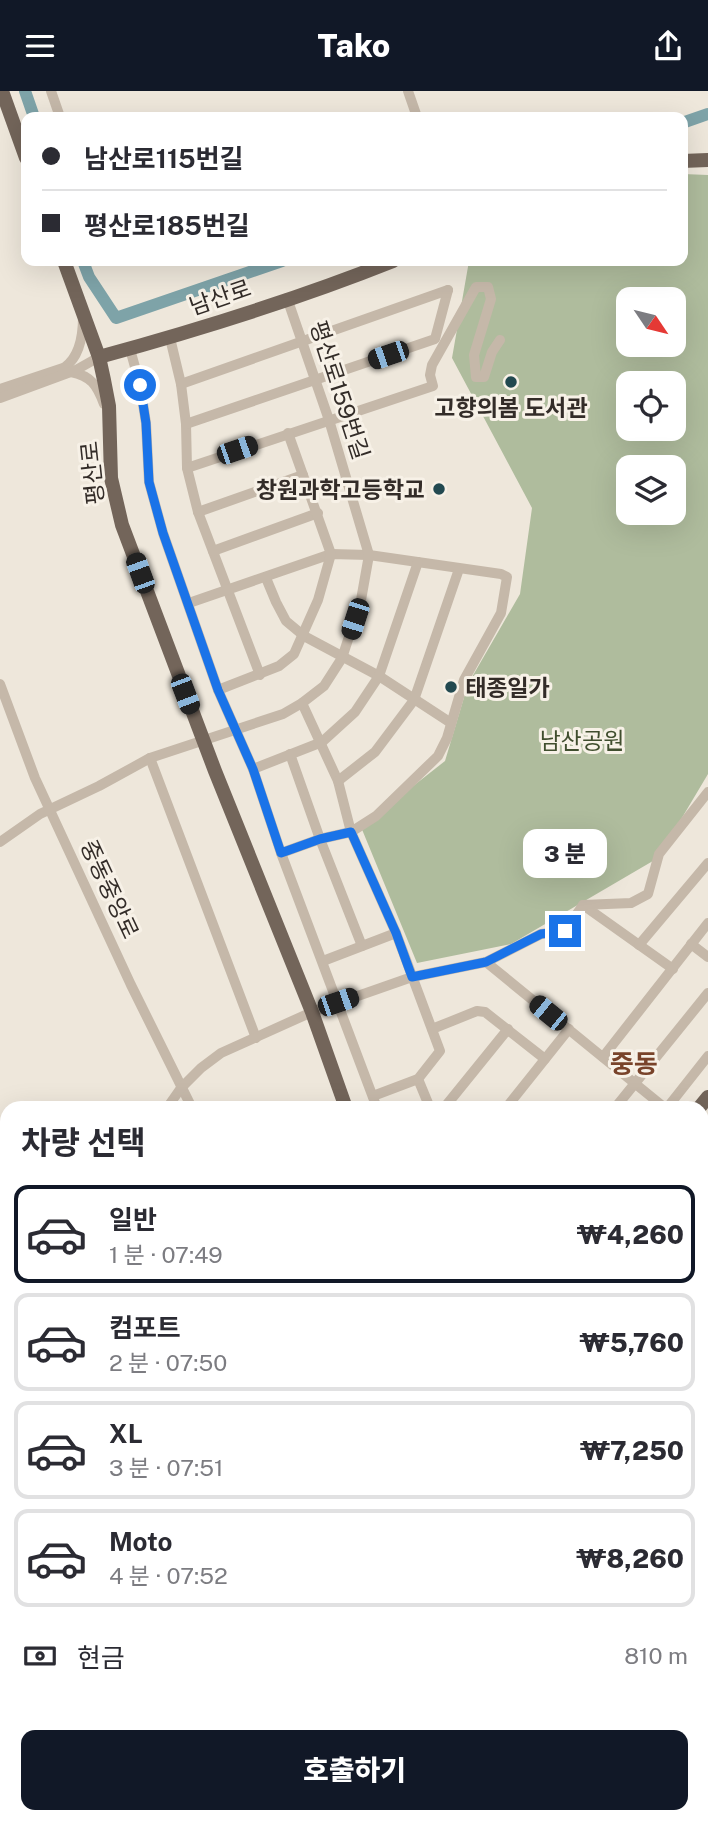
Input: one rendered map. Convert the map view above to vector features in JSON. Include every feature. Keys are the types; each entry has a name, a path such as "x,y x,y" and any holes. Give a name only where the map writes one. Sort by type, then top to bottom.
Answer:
{"main road":[{"path":"2,91 21,144"},
{"path":"688,161 708,160"},
{"name":"평산로","path":"66,266 99,357 109,416 111,478 122,525 203,742 312,1012 344,1101"},
{"name":"남산로","path":"99,357 170,338 379,266"}],"street":[{"path":"51,91 58,112"},
{"path":"408,91 415,112"},
{"path":"187,468 433,386 430,375 432,365 476,287 488,286 491,299 474,355 476,377 484,377 492,352 500,340"},
{"path":"181,384 448,290 435,339 186,423"},
{"name":"평산로159번길","path":"0,842 50,809 150,758 283,714 324,686 342,658 361,600 369,555 329,420 287,298"},
{"path":"68,370 79,349 82,311"},
{"path":"170,338 181,384 186,423 187,468 198,512 260,675"},
{"path":"130,349 140,385 146,423 149,482 163,533 218,690 253,769 281,853 375,1101"},
{"path":"0,398 99,357"},
{"path":"0,389 68,370 84,375 95,384 109,416"},
{"path":"218,690 260,675 279,666 294,654 318,600 331,554 288,433"},
{"path":"198,512 303,475"},
{"path":"213,551 318,513"},
{"path":"189,603 331,554 369,555 507,577 501,613 464,680 447,738 438,756 376,817 351,832 320,839 281,853"},
{"path":"253,769 321,742 355,712 379,676 418,562"},
{"path":"338,781 376,752 414,700 459,569"},
{"path":"267,578 286,621 304,636 379,676 451,723"},
{"name":"중동중앙로","path":"0,684 35,778 188,1101"},
{"path":"302,703 338,781 351,832 396,933 440,1051 418,1079 373,1096"},
{"path":"290,754 362,946"},
{"path":"150,758 256,1038"},
{"path":"583,905 631,903 648,894 659,855 708,792"},
{"path":"639,945 708,863"},
{"path":"583,905 673,968"},
{"path":"172,1101 201,1068 221,1053 338,1002 412,977 486,962 541,934 565,931 583,905"},
{"path":"603,1057 708,923"},
{"path":"323,961 396,933"},
{"path":"691,944 708,957"},
{"path":"486,962 658,1101"},
{"path":"621,1101 708,993"},
{"path":"432,1029 477,1011 490,1015 545,1059"},
{"path":"450,1101 508,1029"},
{"path":"512,1101 569,1029"},
{"path":"672,1101 708,1056"},
{"path":"418,1079 427,1101"}],"green space":[{"name":"남산공원","path":"688,174 708,175 708,774 658,858 511,944 417,963 361,827 445,761 468,684 520,594 532,508 452,358 468,266 688,266"}],"waterway":[{"path":"25,91 32,112"},
{"path":"688,121 708,114"},
{"path":"85,266 89,277 116,318 267,266"}],"place":[{"name":"고향의봄 도서관","path":"511,382"},
{"name":"창원과학고등학교","path":"439,489"},
{"name":"태종일가","path":"451,687"}],"district":[{"name":"중동","path":"634,1063"}],"route":[{"path":"140,385 146,423 149,482 163,533 218,690 253,769 281,853 320,839 351,832 396,933 412,977 486,962 541,934 565,931"}]}
